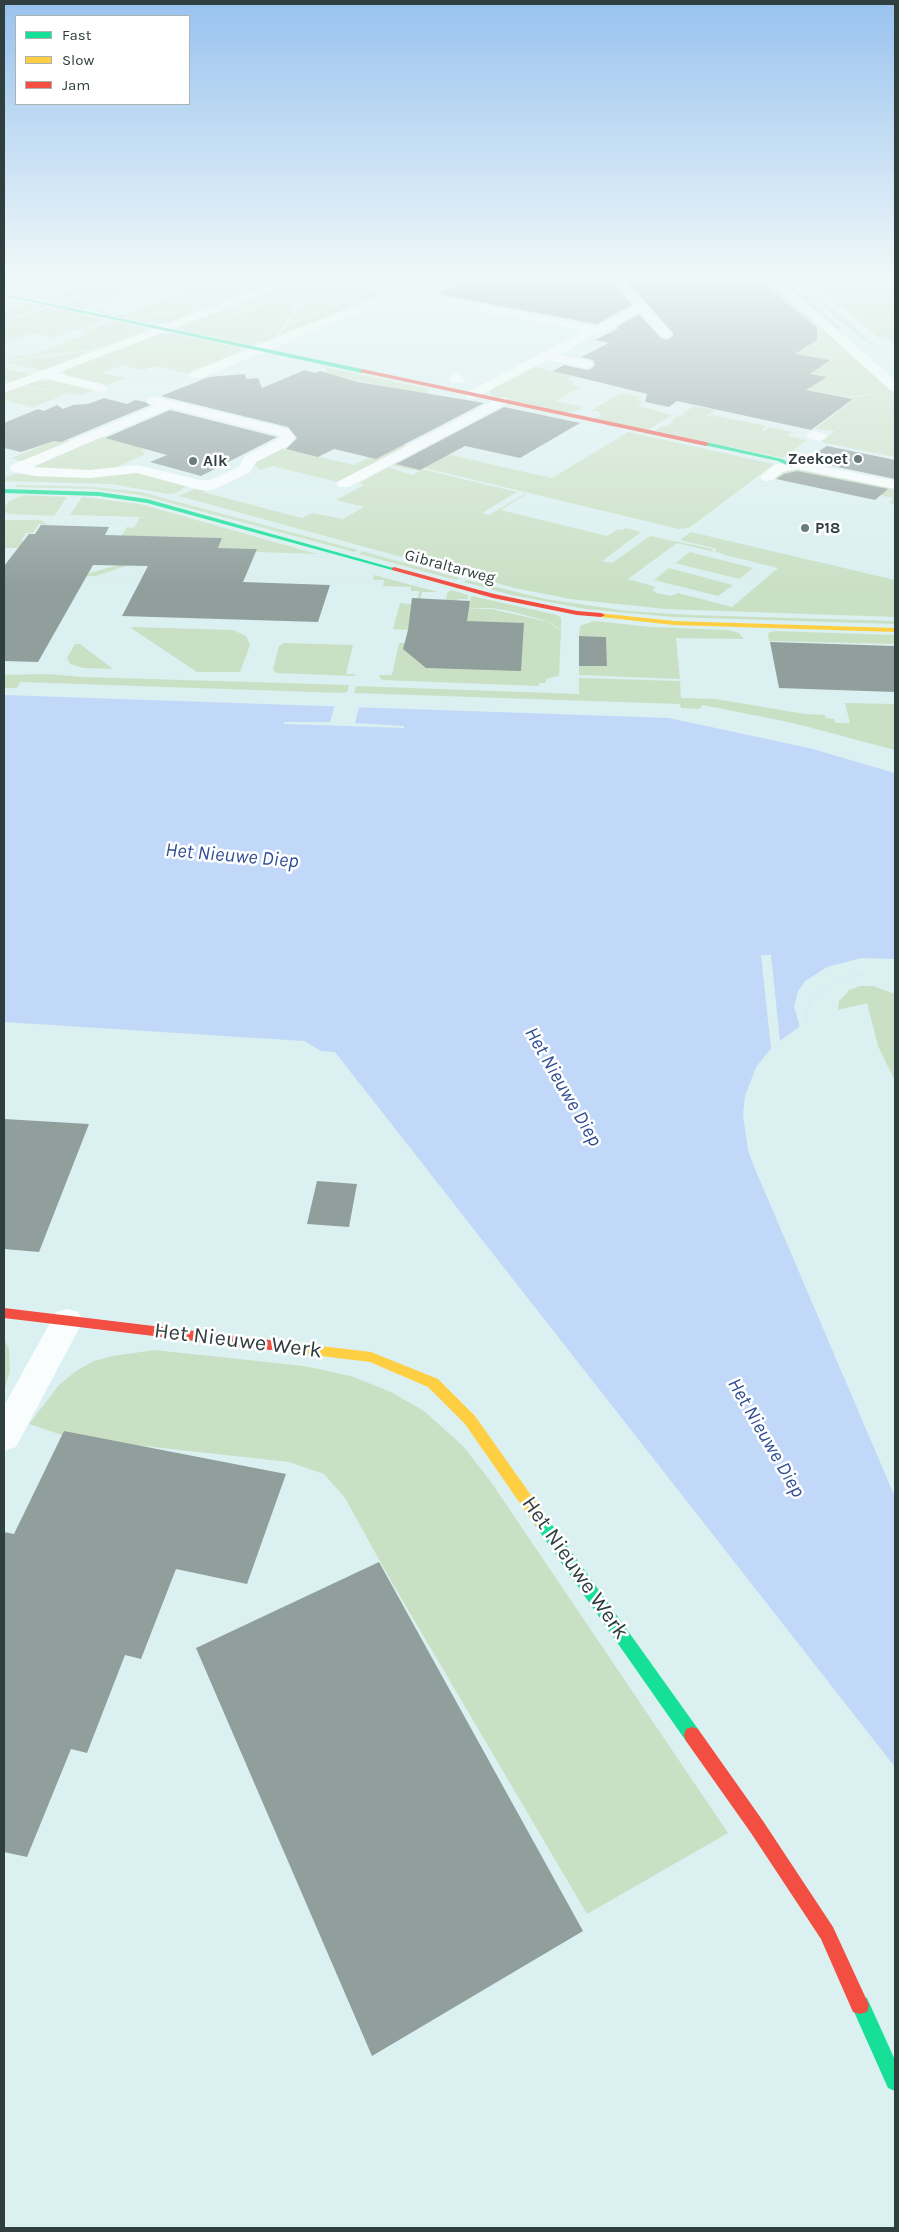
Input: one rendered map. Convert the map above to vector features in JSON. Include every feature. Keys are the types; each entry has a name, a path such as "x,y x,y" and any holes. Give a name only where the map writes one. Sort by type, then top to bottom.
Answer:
{"street":[{"path":"4,389 24,381"},
{"path":"72,381 100,388"},
{"path":"428,381 480,389 500,401 780,460 791,466"},
{"path":"480,389 496,381"},
{"path":"10,469 88,474 137,469 200,485 212,485 244,470 249,460 283,443 288,438 283,432 153,400"},
{"path":"344,484 500,401"},
{"path":"10,469 169,404"},
{"path":"398,442 415,446"},
{"path":"767,477 779,468 791,466 811,467 895,485"},
{"name":"Gibraltarweg","path":"6,493 99,494 147,501 493,596 577,613 693,624 895,630"},
{"name":"Het Nieuwe Werk","path":"4,1313 371,1357 433,1383 470,1420 757,1827 827,1933 895,2082"},
{"path":"4,1437 67,1321"}],"green space":[{"path":"38,381 58,381 95,390 82,395 21,385"},
{"path":"86,381 117,381 105,386"},
{"path":"360,381 392,381 429,389 424,395"},
{"path":"506,381 571,381 574,382 570,385 580,387 555,401 584,407 573,412 566,412 496,397 490,393 491,389"},
{"path":"794,381 842,390 798,381 816,384 820,381 882,381 895,393 895,457 821,442 835,431 815,429 855,399 851,398 869,395 889,398 865,394 847,397 764,382"},
{"path":"19,386 69,393 33,407 4,400 4,392"},
{"path":"621,393 642,397 637,400 643,402 638,406 672,415 648,430 593,418 602,416 597,411 590,411"},
{"path":"694,406 715,410 703,418 710,415 767,426 762,430 764,431 769,427 793,432 787,436 807,440 783,458 655,431 662,426 666,427 674,421 671,420 680,415 690,417 682,414"},
{"path":"191,415 162,443 142,448 144,455 117,467 93,471 34,467 100,437 112,440 153,422 146,419 162,423"},
{"path":"628,432 774,464 689,528 679,529 400,462 424,449 552,478"},
{"path":"54,441 61,442 71,441 23,462 11,458"},
{"path":"396,443 407,446 338,482 272,466 261,470 255,466 256,462 282,448 354,465"},
{"path":"396,463 517,492 482,513 489,515 526,494 501,510 607,536 618,529 623,530 626,528 641,532 602,561 612,563 650,536 713,549 712,551 718,553 677,543 628,579 656,587 652,590 657,593 671,596 678,593 732,607 778,568 725,555 715,551 717,549 680,540 691,532 895,580 895,617 665,609 570,599 515,588 179,496 196,488 204,490 203,492 302,518 313,513 343,519 364,507 336,500 364,485 359,483 389,467 412,475 420,471 392,466"},
{"path":"793,469 813,470 895,488 895,504 889,503 893,498 784,475 778,479 775,478 783,471"},
{"path":"134,472 188,485 176,493 168,494 111,484 4,481 4,477 15,474 89,477"},
{"path":"16,485 95,487 141,492 358,550 354,552 140,495 93,489 15,487"},
{"path":"24,495 67,497 54,516 4,512 4,508 9,501"},
{"path":"82,497 140,504 317,554 256,552 257,549 218,548 222,538 143,536 126,566 96,576 86,576 89,573 126,563 110,556 127,527 134,528 140,517 70,515"},
{"path":"4,520 40,520 48,525 39,524 33,533 26,533 21,541 26,541 21,548 4,548"},
{"path":"362,551 459,578 456,580 359,554"},
{"path":"690,552 753,568 739,579 675,563"},
{"path":"669,568 733,585 718,596 654,580"},
{"path":"374,575 438,592 422,592 419,606 417,604 419,591 411,591 411,587 383,586 384,580 373,580"},
{"path":"467,580 545,599 627,611 691,615 895,621 895,624 673,617 586,609 512,595 464,582"},
{"path":"451,590 468,595 468,599 458,599 454,604 470,605 471,596 557,615 561,618 561,630 550,622 510,611 492,608 453,608 446,600 447,593"},
{"path":"400,603 452,608 491,609 549,622 561,631 559,676 546,679 546,683 539,683 539,686 383,680 379,675 392,675 399,643 405,643 408,630 393,629"},
{"path":"594,621 652,627 728,630 739,633 744,639 676,638 680,679 579,675 579,666 607,666 606,637 579,636 580,626"},
{"path":"131,628 233,630 246,636 250,645 240,672 197,672"},
{"path":"775,631 895,635 895,644 769,641 768,633"},
{"path":"284,643 353,645 346,674 355,674 355,676 276,673 273,670 279,646"},
{"path":"75,644 80,644 113,669 84,668 70,664 67,658"},
{"path":"47,674 84,677 349,685 347,692 343,693 20,682 17,688 4,688 4,675"},
{"path":"579,678 680,681 681,698 716,699 804,714 825,715 826,718 834,719 836,723 850,723 845,703 895,704 895,711 893,711 895,718 895,750 793,723 703,705 699,709 681,708 680,704 354,693 356,686 579,694"},
{"path":"860,986 873,986 895,994 895,1081 878,1046 867,1003 838,1010 839,1001 849,990"},
{"path":"4,1339 9,1349 10,1371 4,1391"},
{"path":"154,1350 304,1366 351,1376 391,1392 424,1411 463,1446 491,1482 728,1833 587,1914 387,1574 345,1498 324,1474 289,1462 71,1438 29,1424 59,1385 76,1371 94,1361"}],"water":[{"name":"Het Nieuwe Diep","path":"4,695 669,718 809,748 895,773 895,976 872,973 852,976 833,983 814,995 809,1003 806,1022 774,1045 756,1067 745,1096 743,1115 748,1150 755,1169 895,1497 895,1767 335,1052 321,1051 304,1041 4,1022"}],"pier":[{"path":"335,704 360,704 355,723 404,726 404,728 284,724 284,722 330,722"},
{"path":"761,955 771,955 780,1041 771,1049"},
{"path":"861,958 895,959 895,976 865,974 852,976 833,983 814,995 809,1003 806,1022 800,1027 794,1007 798,991 805,981 827,967"}],"building":[{"path":"198,381 259,381 262,388 278,381 355,381 484,403 376,459 334,449 318,457 286,449 297,438 288,427 161,396"},
{"path":"595,381 820,381 806,390 853,399 811,430 677,401 669,407 645,402 647,394"},
{"path":"104,398 127,404 135,400 150,405 61,442 54,441 21,452 4,448 4,423 38,409 44,411 57,405 63,409 73,405 88,404"},
{"path":"504,407 580,423 520,458 465,446 420,470 396,464"},
{"path":"170,410 277,437 201,476 150,462 167,455 105,438"},
{"name":"Zeekoet","path":"827,446 895,460 895,479 804,460"},
{"path":"797,471 888,489 875,500 776,479 784,474"},
{"path":"41,525 109,527 105,535 222,538 218,548 257,549 243,582 330,585 318,622 122,616 148,566 93,565 38,662 4,661 4,566 29,534 35,534"},
{"path":"412,598 470,601 467,621 524,623 521,671 426,668 403,649 408,630"},
{"path":"579,636 606,637 607,666 579,666"},
{"path":"770,642 895,646 895,692 779,688"},
{"path":"4,1119 89,1124 39,1252 4,1249"},
{"path":"317,1181 357,1184 349,1227 307,1224"},
{"path":"64,1431 286,1474 247,1584 176,1569 141,1659 125,1655 87,1753 71,1749 27,1857 4,1852 4,1532 14,1534"},
{"path":"379,1562 583,1931 372,2056 196,1648"}],"traffic: fast":[{"path":"706,444 780,460 791,465"},
{"path":"4,491 99,494 147,501 394,569"},
{"path":"540,1520 692,1735"},
{"path":"860,2005 895,2081"}],"traffic: slow":[{"path":"601,615 674,623 895,630"},
{"path":"270,1345 371,1357 433,1383 470,1420 540,1520"}],"traffic: jam":[{"path":"410,381 706,444"},
{"path":"394,569 493,596 577,613 601,615"},
{"path":"4,1313 270,1345"},
{"path":"692,1735 757,1827 827,1933 860,2005"}],"place":[{"name":"Zeekoet","path":"858,459"},
{"name":"Alk","path":"193,461"},
{"name":"P18","path":"805,528"}]}
